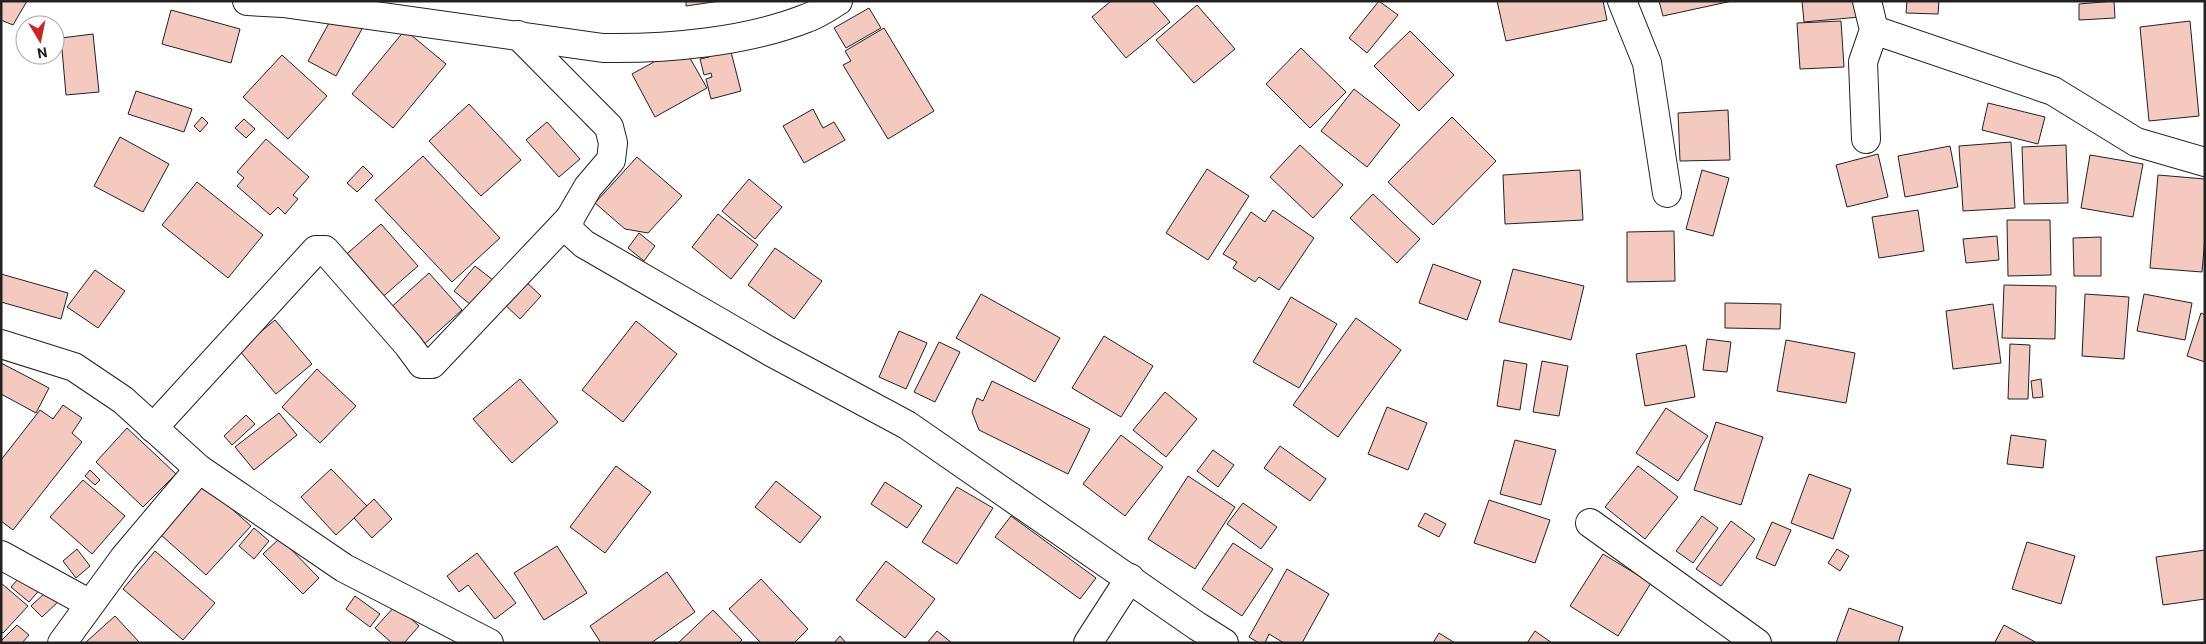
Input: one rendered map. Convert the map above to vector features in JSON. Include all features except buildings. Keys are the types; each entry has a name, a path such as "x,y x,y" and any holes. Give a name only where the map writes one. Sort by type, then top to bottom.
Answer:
{"street":[{"path":"247,1 283,3 603,48 648,48 755,35 789,12 808,18 838,1"},
{"path":"1622,1 1647,63 1667,193"},
{"path":"1866,139 1863,62 1874,30 1867,1"},
{"path":"1874,30 2053,91 2136,142 2205,162"},
{"path":"153,428 316,250 325,250 408,345 422,364 432,364 570,218 588,187 611,160 613,142 609,127 518,35"},
{"path":"570,218 569,226 572,232 584,244 771,352 907,425 1224,643"},
{"path":"1,344 74,367 123,400 199,470 344,568 489,643"},
{"path":"62,643 124,558 199,470"},
{"path":"1590,523 1756,643"},
{"path":"1,555 90,604"},
{"path":"1088,643 1130,578"}]}
